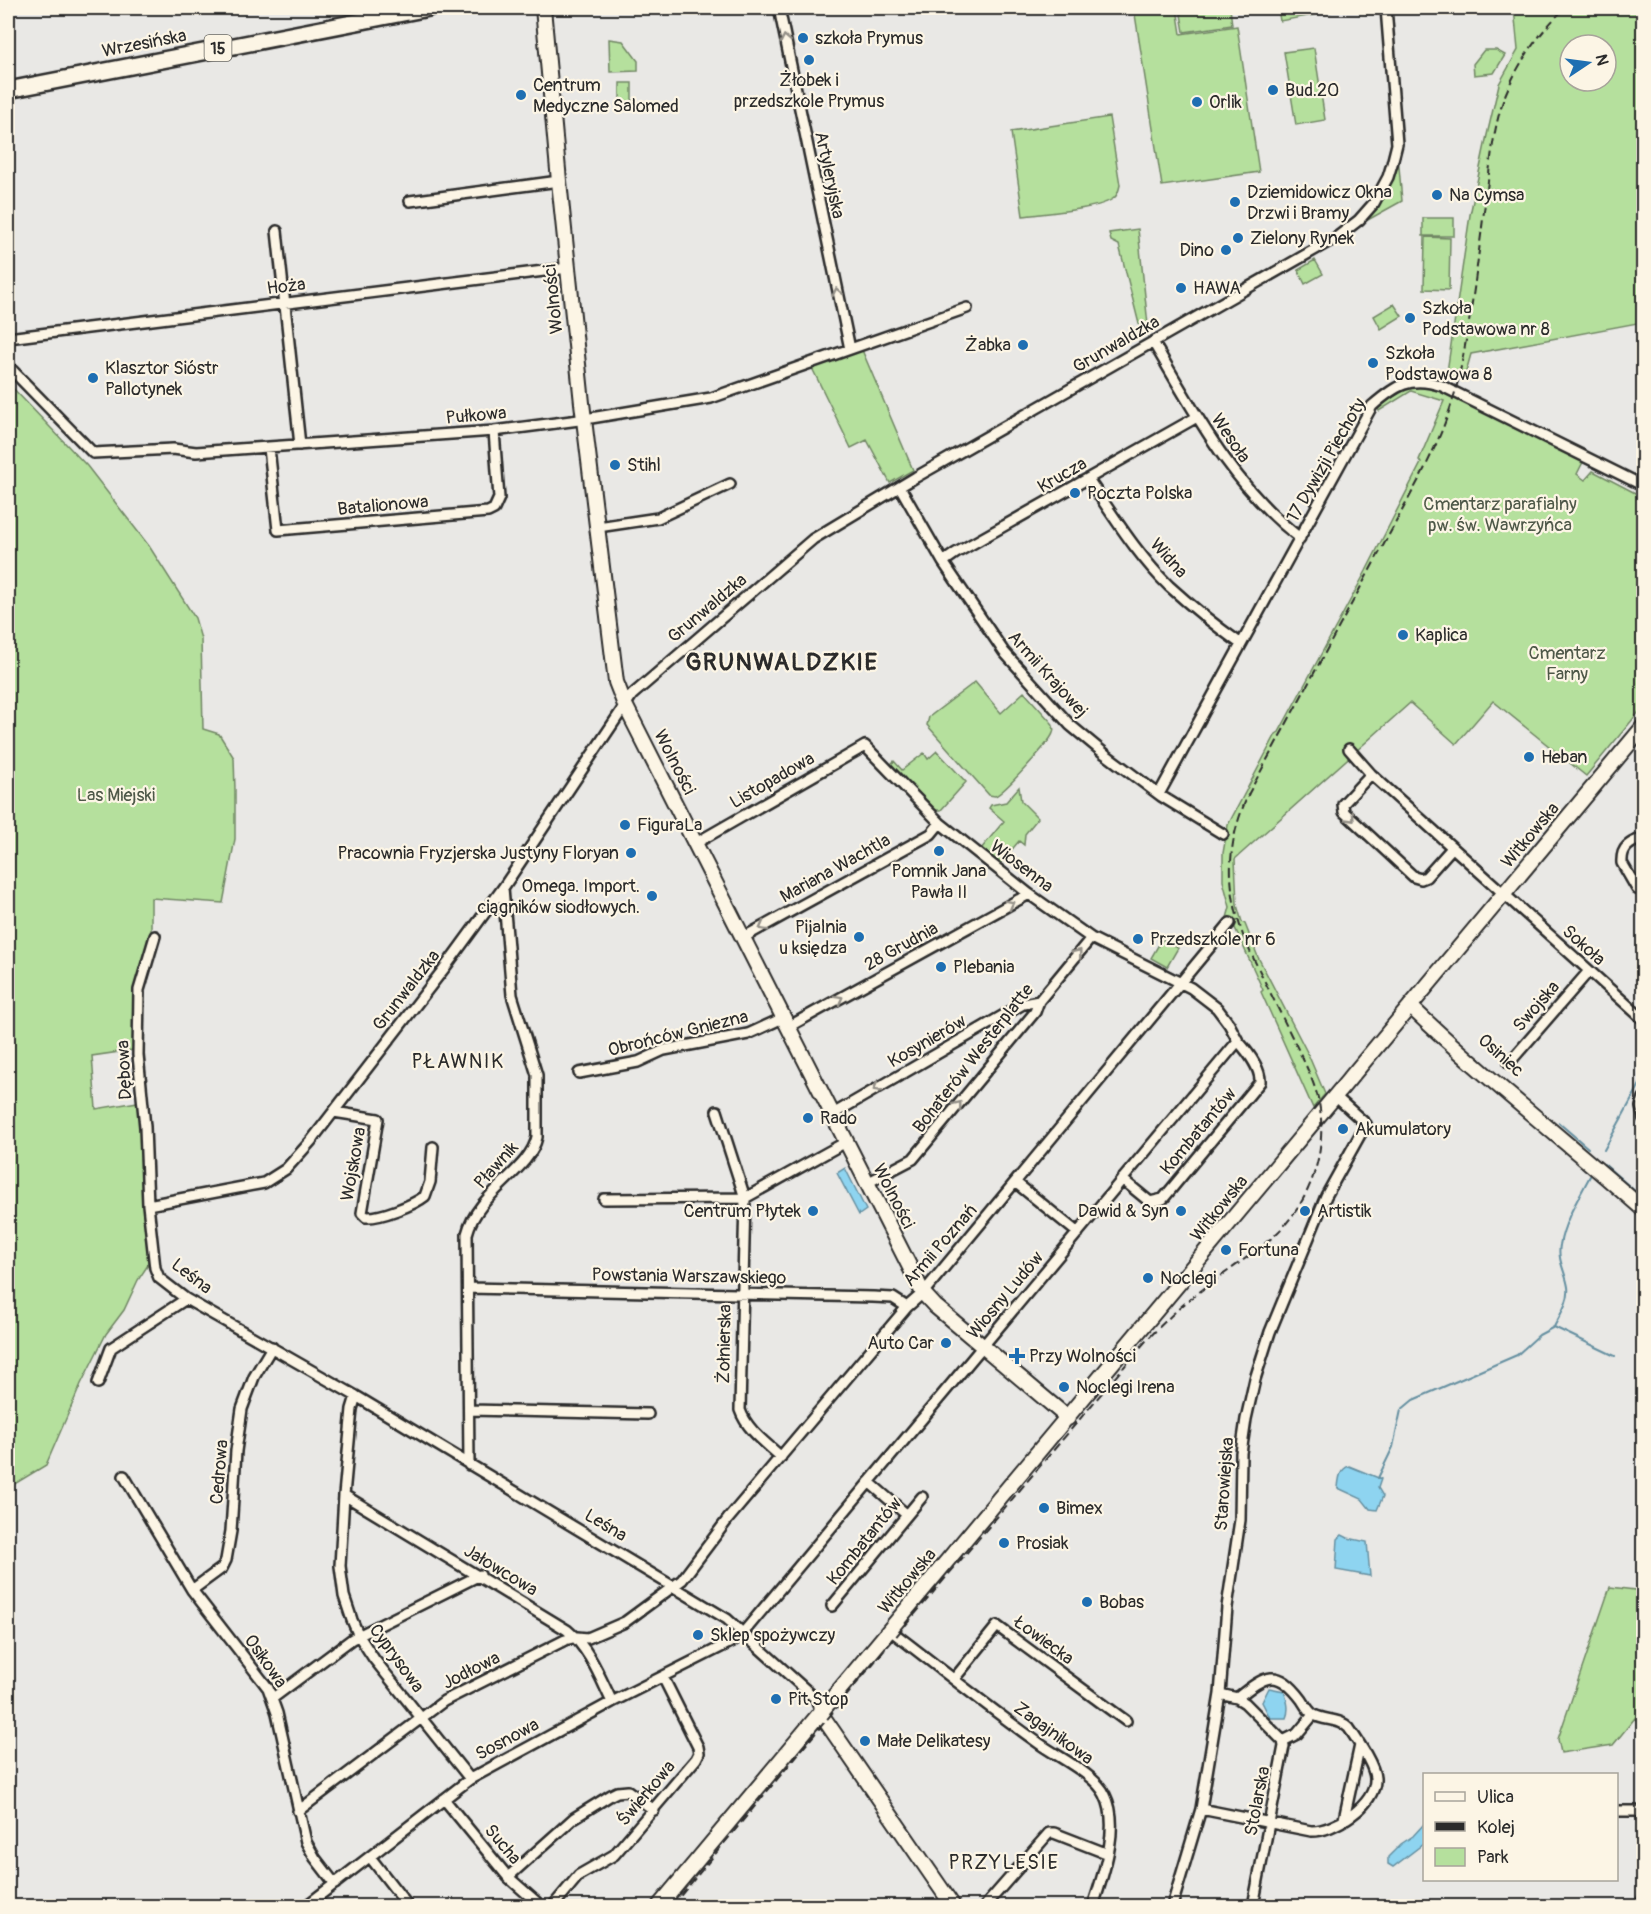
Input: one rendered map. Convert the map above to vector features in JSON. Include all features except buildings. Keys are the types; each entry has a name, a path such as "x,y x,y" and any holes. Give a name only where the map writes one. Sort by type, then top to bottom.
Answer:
{"main road":[{"name":"Wrzesińska","path":"8,90 429,8"}],"street":[{"name":"Wolności","path":"543,8 568,267 616,682 625,705 923,1293 935,1306 1068,1418"},
{"name":"Artyleryjska","path":"778,8 850,349"},
{"name":"Grunwaldzka","path":"148,1205 264,1183 276,1178 286,1169 334,1112 446,966 503,888 639,687 813,539 1348,229 1374,203 1388,177 1396,144 1386,8"},
{"path":"410,201 559,181"},
{"path":"277,231 300,445"},
{"name":"Hoża","path":"8,338 568,267"},
{"name":"Pułkowa","path":"8,366 93,453 173,449 196,452 269,448 494,431 585,420 711,398 967,308"},
{"name":"Wesoła","path":"1154,342 1220,452 1244,484 1300,538"},
{"name":"17 Dywizji Piechoty","path":"1159,794 1372,406 1386,394 1407,382 1419,381 1442,386 1644,486"},
{"name":"Krucza","path":"943,562 1197,417"},
{"name":"Batalionowa","path":"269,448 278,530 488,512 494,509 499,498 494,431"},
{"name":"Widna","path":"1088,478 1126,534 1168,585 1208,620 1241,644"},
{"path":"598,527 658,518 730,484"},
{"name":"Armii Krajowej","path":"900,487 943,562 1004,652 1068,723 1159,794 1223,834"},
{"name":"Witkowska","path":"659,1906 1644,726"},
{"name":"Listopadowa","path":"696,843 865,746"},
{"name":"Wiosenna","path":"865,746 939,823 1029,894 1091,938 1180,984"},
{"name":"Sokoła","path":"1349,749 1371,774 1644,1020"},
{"path":"1371,774 1343,804 1344,812 1414,877 1421,879 1426,877 1452,848"},
{"name":"Mariana Wachtla","path":"744,937 931,834 939,823"},
{"path":"1644,838 1624,849 1622,862 1637,889 1644,886"},
{"name":"Pławnik","path":"470,1465 467,1240 471,1221 488,1198 528,1156 537,1137 537,1075 512,995 503,888"},
{"name":"28 Grudnia","path":"786,1023 1029,894"},
{"name":"Armii Poznań","path":"674,1587 682,1580 728,1519 907,1307 923,1293 1230,923"},
{"name":"Dębowa","path":"155,936 139,990 138,1055 145,1127 148,1205 155,1268"},
{"name":"Bohaterów Westerplatte","path":"867,1183 913,1159 1035,1012 1039,1001 1091,938"},
{"name":"Swojska","path":"1509,1063 1589,971"},
{"path":"1180,984 1191,988 1217,1008 1229,1023 1238,1041"},
{"name":"Kosynierów","path":"833,1114 1023,1004 1039,1001"},
{"name":"Osiniec","path":"1412,1004 1536,1120 1562,1138 1644,1210"},
{"name":"Obrońców Gniezna","path":"579,1073 638,1062 664,1050 748,1034 786,1023"},
{"name":"Wiosny Ludów","path":"743,1633 1238,1041"},
{"name":"Kombatantów","path":"1122,1179 1150,1202 1159,1202 1170,1190 1260,1082 1261,1079 1246,1050 1238,1041"},
{"name":"Starowiejska","path":"1172,1906 1201,1809 1220,1694 1227,1607 1240,1520 1241,1453 1255,1379 1270,1332 1322,1204 1366,1124 1335,1096"},
{"path":"1644,1098 1641,1107 1644,1119"},
{"name":"Żołnierska","path":"717,1111 745,1198 740,1410 744,1421 752,1431 781,1457"},
{"name":"Wojskowa","path":"334,1112 378,1119 362,1213 366,1217 379,1215 425,1196 430,1182 433,1147"},
{"path":"604,1199 745,1198 846,1142"},
{"path":"1015,1182 1078,1233"},
{"name":"Leśna","path":"155,1268 159,1278 186,1299 356,1396 727,1619 816,1699 823,1718 953,1906"},
{"name":"Powstania Warszawskiego","path":"468,1288 893,1298 907,1307"},
{"path":"98,1383 111,1348 186,1299"},
{"name":"Cedrowa","path":"192,1590 222,1568 226,1560 231,1531 236,1450 242,1409 254,1377 272,1347"},
{"name":"Cyprysowa","path":"356,1396 352,1409 344,1495 340,1566 344,1596 359,1636 374,1659 470,1779"},
{"path":"470,1410 648,1414"},
{"name":"Osikowa","path":"124,1476 192,1590 268,1688 273,1698 298,1811 310,1851 335,1884"},
{"path":"869,1482 907,1515"},
{"name":"Jałowcowa","path":"344,1495 555,1621 577,1638 588,1653 612,1702"},
{"name":"Kombatantów","path":"832,1606 922,1497"},
{"path":"273,1698 352,1639 480,1575"},
{"name":"Jodłowa","path":"298,1811 444,1701 565,1640 588,1638 625,1622 674,1587"},
{"name":"Łowiecka","path":"954,1680 997,1626 1126,1721"},
{"name":"Zagajnikowa","path":"890,1630 1101,1788 1107,1798 1111,1833 1108,1854 1093,1906"},
{"name":"Sosnowa","path":"306,1906 470,1779 612,1702 733,1641 743,1633"},
{"name":"Świerkowa","path":"553,1906 579,1875 614,1856 699,1753 663,1677"},
{"path":"1201,1809 1321,1831 1364,1805 1375,1784 1374,1774 1360,1745 1345,1723 1313,1714 1292,1687 1276,1677 1260,1680 1237,1698"},
{"path":"1220,1694 1237,1698 1245,1703 1283,1741 1297,1734 1313,1714"},
{"name":"Stolarska","path":"1253,1906 1284,1746 1283,1741"},
{"path":"1344,1819 1360,1745"},
{"path":"508,1877 574,1818 611,1794 628,1791 654,1810"},
{"name":"Sucha","path":"444,1799 508,1877 542,1906"},
{"path":"1618,1811 1636,1811 1644,1814"},
{"path":"985,1906 1049,1833 1057,1833 1108,1854"},
{"path":"370,1857 408,1906"},
{"path":"1640,1906 1644,1897"}],"green space":[{"path":"1134,8 1177,8 1181,34 1237,26 1259,172 1162,186"},
{"path":"1180,8 1230,8 1232,25 1184,32"},
{"path":"1278,8 1330,8 1331,12 1280,21"},
{"path":"1514,8 1643,8 1643,23 1640,19 1644,25 1643,322 1471,354 1464,379 1446,379 1470,215 1499,84 1518,50"},
{"path":"609,39 623,41 638,61 638,71 610,72"},
{"path":"1314,48 1325,120 1296,125 1284,52"},
{"path":"1484,50 1496,50 1505,55 1494,73 1474,75 1473,64"},
{"path":"620,83 632,83 632,105 620,106"},
{"path":"1109,117 1120,185 1115,197 1107,202 1084,208 1023,216 1011,132"},
{"path":"1397,144 1402,201 1337,237 1374,203"},
{"path":"1423,218 1454,218 1454,236 1423,236"},
{"path":"1138,229 1148,325 1140,328 1119,245 1111,241 1109,233"},
{"path":"1425,237 1450,238 1449,290 1424,289"},
{"path":"1315,260 1323,274 1305,284 1298,270"},
{"path":"1394,304 1402,316 1381,329 1374,316"},
{"path":"862,350 913,470 890,483 867,440 851,448 812,368"},
{"name":"Las Miejski","path":"8,383 87,466 149,546 195,618 201,639 203,729 219,734 234,758 235,839 223,903 151,898 151,931 136,989 133,1050 92,1056 96,1109 138,1102 148,1265 124,1310 106,1334 81,1384 46,1465 8,1488"},
{"path":"1426,386 1448,394 1583,462 1577,474 1585,480 1593,471 1643,497 1643,707 1586,776 1493,701 1456,744 1410,703 1235,859 1237,905 1242,922 1308,1054 1325,1094 1313,1108 1235,928 1227,918 1230,907 1223,881 1223,853 1228,825 1366,571 1421,463 1419,460 1444,401 1411,391 1379,411 1377,408 1405,389"},
{"path":"975,682 1001,713 1024,692 1052,723 1054,729 1036,756 995,796 989,795 927,725 929,717"},
{"path":"937,751 966,782 941,810 931,810 891,764 894,761 902,770 924,753 928,759"},
{"path":"1019,787 1021,801 1038,818 1025,834 1024,845 1019,841 998,866 981,849 1004,821 989,808 991,805 1006,802"},
{"path":"1162,939 1178,948 1167,967 1151,958"},
{"path":"1610,1587 1643,1591 1643,1728 1635,1718 1613,1745 1561,1753 1558,1739"}],"water":[{"path":"845,1168 866,1210 859,1215 837,1173"},
{"path":"1349,1466 1381,1479 1378,1488 1383,1496 1377,1510 1370,1509 1362,1499 1338,1488 1341,1472"},
{"path":"1342,1535 1367,1542 1370,1576 1336,1570 1338,1539"},
{"path":"1269,1688 1284,1691 1288,1708 1286,1718 1270,1718 1262,1702"},
{"path":"1423,1825 1423,1844 1393,1867 1388,1864 1388,1857"}],"waterway":[{"path":"1604,1150 1644,1077"},
{"path":"1559,1123 1588,1148"},
{"path":"1604,1164 1644,1199"},
{"path":"1554,1327 1568,1297 1567,1282 1560,1256 1562,1236 1572,1209 1590,1176"},
{"path":"1378,1478 1393,1447 1401,1410 1413,1400 1517,1355 1539,1335 1554,1327 1615,1356"}],"railway":[{"path":"672,1906 1145,1342 1184,1304 1275,1235 1288,1221 1308,1190 1319,1154 1321,1117 1318,1098 1306,1066 1245,941 1234,903 1232,849 1241,812 1249,793 1416,485 1441,432 1456,390 1464,354 1498,118 1511,81 1524,58 1547,27 1565,8"}],"place":[{"name":"szkoła Prymus","path":"803,38"},
{"name":"Żłobek i przedszkole Prymus","path":"809,60"},
{"name":"Bud.20","path":"1273,90"},
{"name":"Centrum Medyczne Salomed","path":"521,95"},
{"name":"Orlik","path":"1197,102"},
{"name":"Na Cymsa","path":"1437,195"},
{"name":"Dziemidowicz Okna Drzwi i Bramy","path":"1235,202"},
{"name":"Zielony Rynek","path":"1238,238"},
{"name":"Dino","path":"1226,250"},
{"name":"HAWA","path":"1181,288"},
{"name":"Szkoła Podstawowa nr 8","path":"1410,318"},
{"name":"Żabka","path":"1023,345"},
{"name":"Szkoła Podstawowa 8","path":"1373,363"},
{"name":"Klasztor Sióstr Pallotynek","path":"93,378"},
{"name":"Stihl","path":"615,465"},
{"name":"Poczta Polska","path":"1075,493"},
{"name":"Kaplica","path":"1403,635"},
{"name":"Heban","path":"1529,757"},
{"name":"FiguraLa","path":"625,825"},
{"name":"Pomnik Jana Pawła II","path":"939,851"},
{"name":"Pracownia Fryzjerska Justyny Floryan","path":"631,853"},
{"name":"Omega. Import. ciągników siodłowych.","path":"652,896"},
{"name":"Pijalnia u księdza","path":"859,937"},
{"name":"Przedszkole nr 6","path":"1138,939"},
{"name":"Plebania","path":"941,967"},
{"name":"Rado","path":"808,1118"},
{"name":"Akumulatory","path":"1343,1129"},
{"name":"Centrum Płytek","path":"813,1211"},
{"name":"Dawid & Syn","path":"1181,1211"},
{"name":"Artistik","path":"1305,1211"},
{"name":"Fortuna","path":"1226,1250"},
{"name":"Noclegi","path":"1148,1278"},
{"name":"Auto Car","path":"946,1343"},
{"name":"Przy Wolności","path":"1017,1356"},
{"name":"Noclegi Irena","path":"1064,1387"},
{"name":"Bimex","path":"1044,1508"},
{"name":"Prosiak","path":"1004,1543"},
{"name":"Bobas","path":"1087,1602"},
{"name":"Sklep spożywczy","path":"698,1635"},
{"name":"Pit Stop","path":"776,1699"},
{"name":"Małe Delikatesy","path":"865,1741"}],"district":[{"name":"GRUNWALDZKIE","path":"782,662"},
{"name":"PŁAWNIK","path":"458,1061"},
{"name":"PRZYLESIE","path":"1004,1862"}],"park label":[{"name":"Cmentarz parafialny pw. św. Wawrzyńca","path":"1500,514"},
{"name":"Cmentarz Farny","path":"1567,663"}]}
